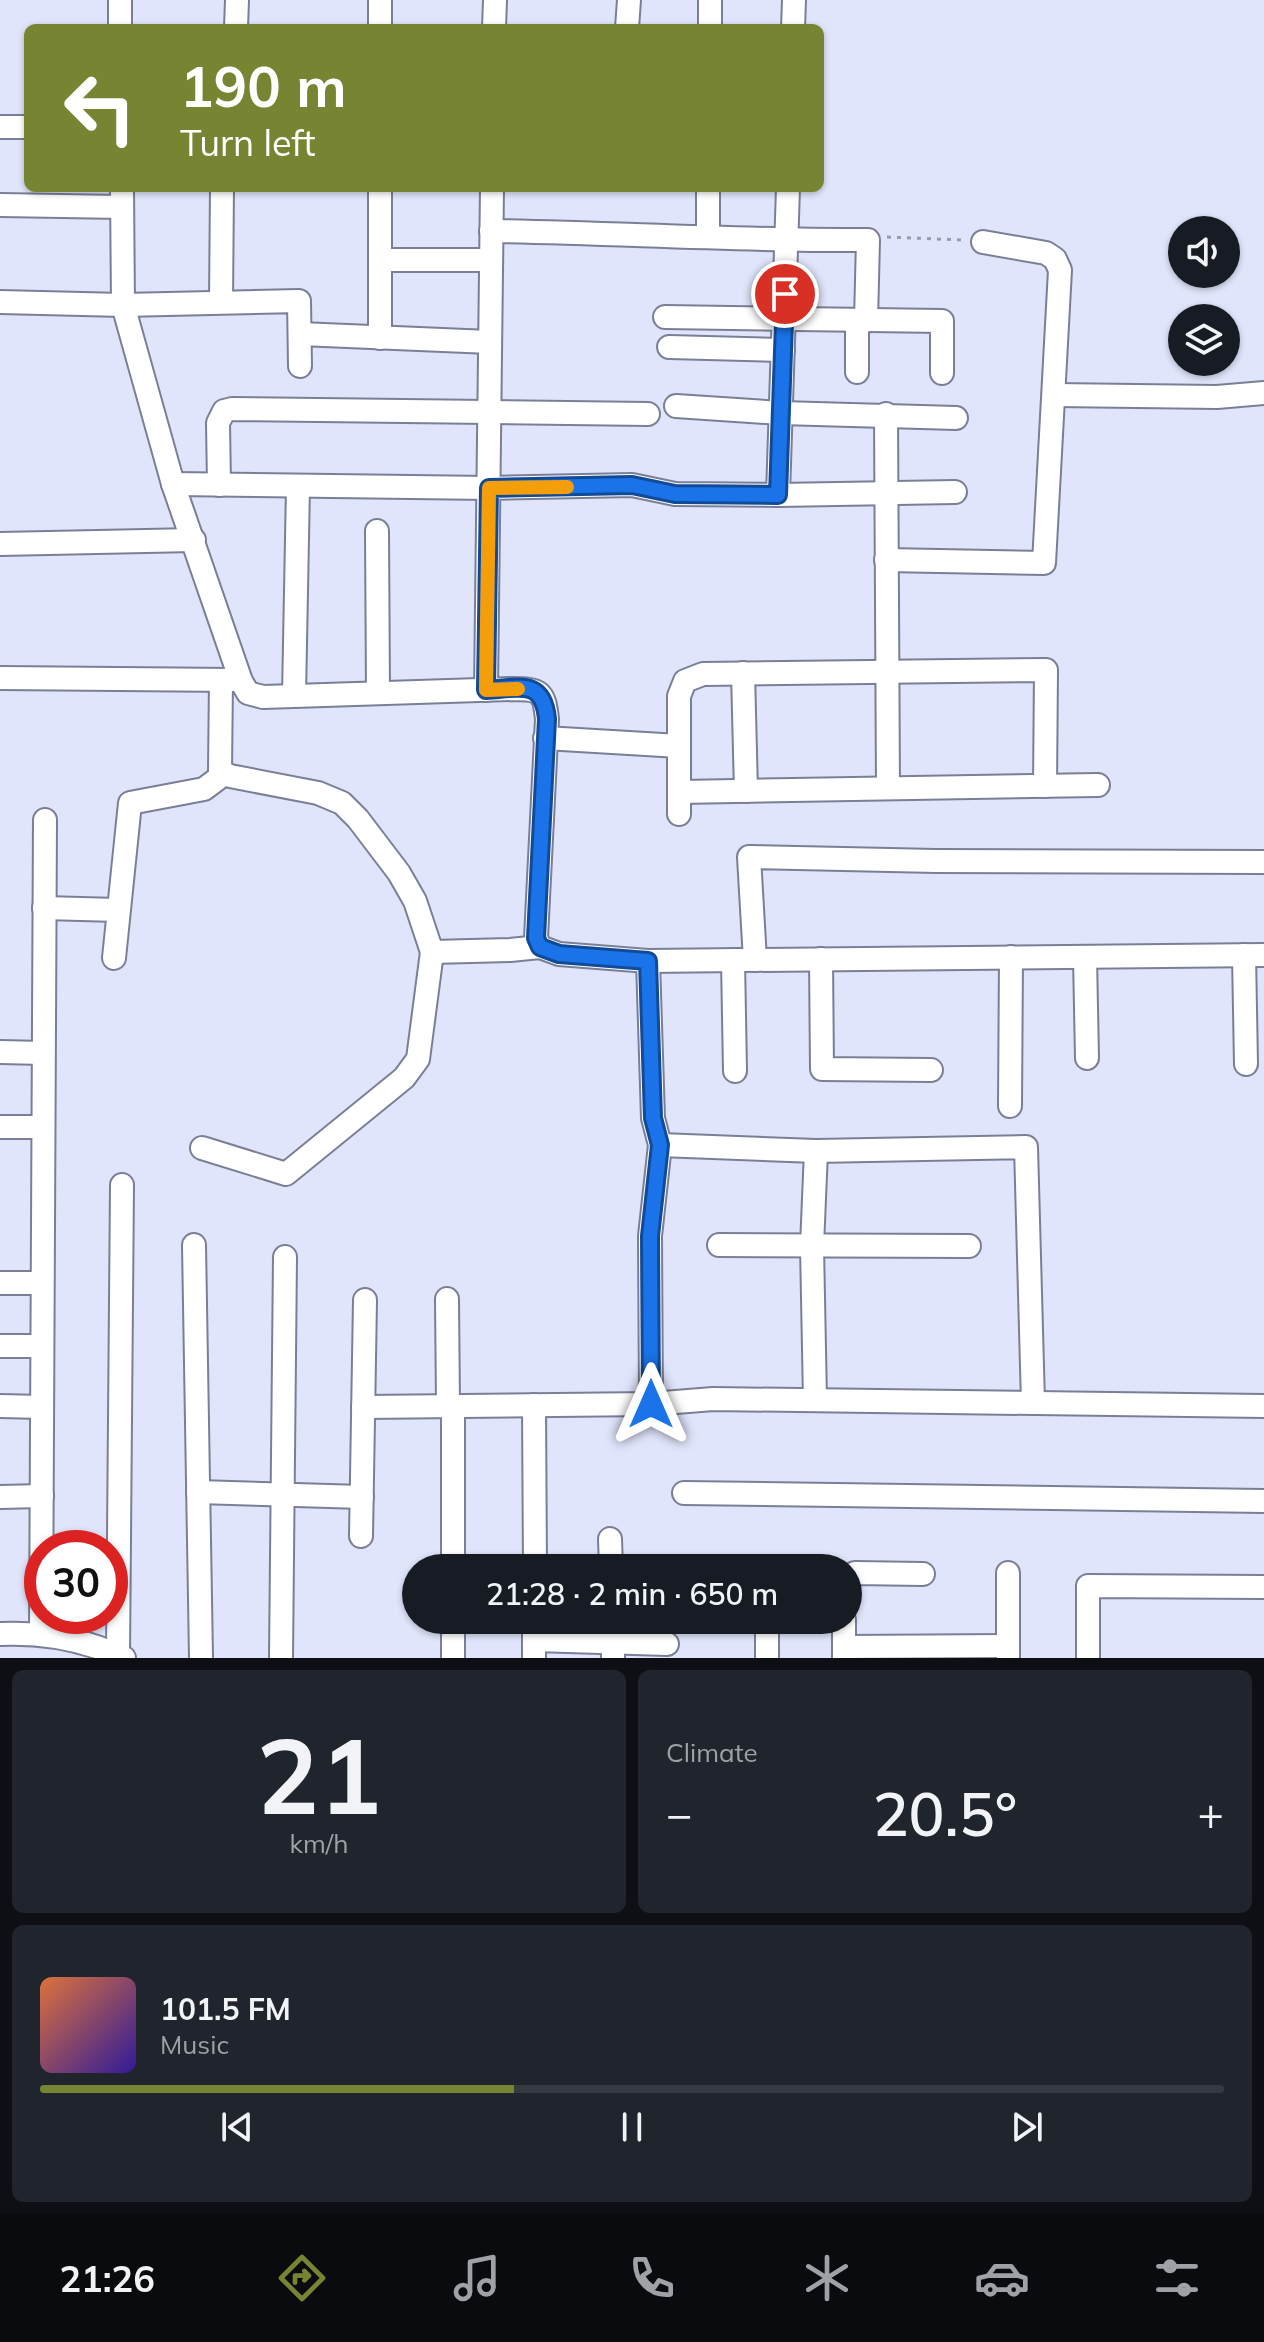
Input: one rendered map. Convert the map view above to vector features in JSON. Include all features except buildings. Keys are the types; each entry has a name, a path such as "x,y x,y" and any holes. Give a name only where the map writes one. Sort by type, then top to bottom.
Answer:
{"street":[{"path":"120,0 120,24"},
{"path":"236,24 237,0"},
{"path":"380,0 380,24"},
{"path":"494,24 495,0"},
{"path":"627,24 629,0"},
{"path":"710,0 710,24"},
{"path":"793,24 794,0"},
{"path":"0,127 24,127"},
{"path":"221,302 222,192"},
{"path":"380,192 380,338"},
{"path":"486,690 492,192"},
{"path":"708,192 708,237"},
{"path":"778,495 788,192"},
{"path":"0,205 122,197 123,305 173,484 194,540 231,680 219,767 224,774 318,793 342,803 358,819 415,901 432,952 418,1059 404,1078 286,1174 202,1148"},
{"path":"491,231 786,241 868,240 857,372"},
{"path":"886,560 1044,563 1060,270 1055,259 1046,253 983,242"},
{"path":"380,260 491,260"},
{"path":"0,302 123,305 299,301 300,366"},
{"path":"665,317 942,321 942,373"},
{"path":"300,334 490,342"},
{"path":"669,347 783,350"},
{"path":"1055,395 1217,397 1264,393"},
{"path":"676,406 781,413 956,418"},
{"path":"219,485 218,423 224,411 232,409 648,414"},
{"path":"886,414 888,788"},
{"path":"173,484 489,488 632,485 675,494 955,492"},
{"path":"294,696 298,486"},
{"path":"377,531 378,693"},
{"path":"0,544 194,540"},
{"path":"1045,786 1046,670 703,674 685,681 679,696 679,803 746,791 888,788 1045,786 1098,785"},
{"path":"743,673 746,791"},
{"path":"0,678 231,680 248,693 263,697 533,689 545,701 536,938 540,947"},
{"path":"545,738 679,746"},
{"path":"114,958 130,803 204,789 224,774"},
{"path":"41,1635 45,820"},
{"path":"735,1071 749,857 1264,862"},
{"path":"44,908 118,910"},
{"path":"432,952 540,947 559,954 648,961 1254,955 1246,1064"},
{"path":"1010,1106 1011,957"},
{"path":"1085,957 1087,1058"},
{"path":"821,959 822,1069 931,1070"},
{"path":"648,961 653,1118 660,1145 650,1236 651,1404"},
{"path":"0,1052 43,1053"},
{"path":"0,1127 43,1127"},
{"path":"660,1145 816,1151 1026,1147 1033,1403"},
{"path":"815,1400 812,1246 816,1151"},
{"path":"0,1634 77,1639 121,1656 122,1185"},
{"path":"194,1245 201,1658"},
{"path":"719,1245 969,1246"},
{"path":"281,1658 285,1257"},
{"path":"0,1283 42,1283"},
{"path":"447,1299 453,1554"},
{"path":"361,1536 365,1300"},
{"path":"0,1346 42,1346"},
{"path":"363,1407 651,1404 713,1399 1264,1406"},
{"path":"534,1405 535,1554"},
{"path":"0,1406 42,1407"},
{"path":"198,1492 362,1497"},
{"path":"684,1493 1264,1501"},
{"path":"0,1497 42,1496"},
{"path":"610,1539 611,1554"},
{"path":"862,1573 923,1574"},
{"path":"844,1652 1008,1652 1008,1573"},
{"path":"1088,1658 1088,1586 1264,1587"},
{"path":"453,1634 453,1658"},
{"path":"767,1634 767,1658"},
{"path":"534,1639 667,1644"}],"path":[{"path":"868,240 891,236 983,242"}],"slow traffic":[{"path":"518,689 486,690 489,488 567,487"}],"route":[{"path":"651,1404 650,1236 660,1145 653,1118 648,961 547,952 540,947 536,938 547,719 545,701 533,689 486,690 489,488 632,485 675,494 778,495 785,294"}]}
